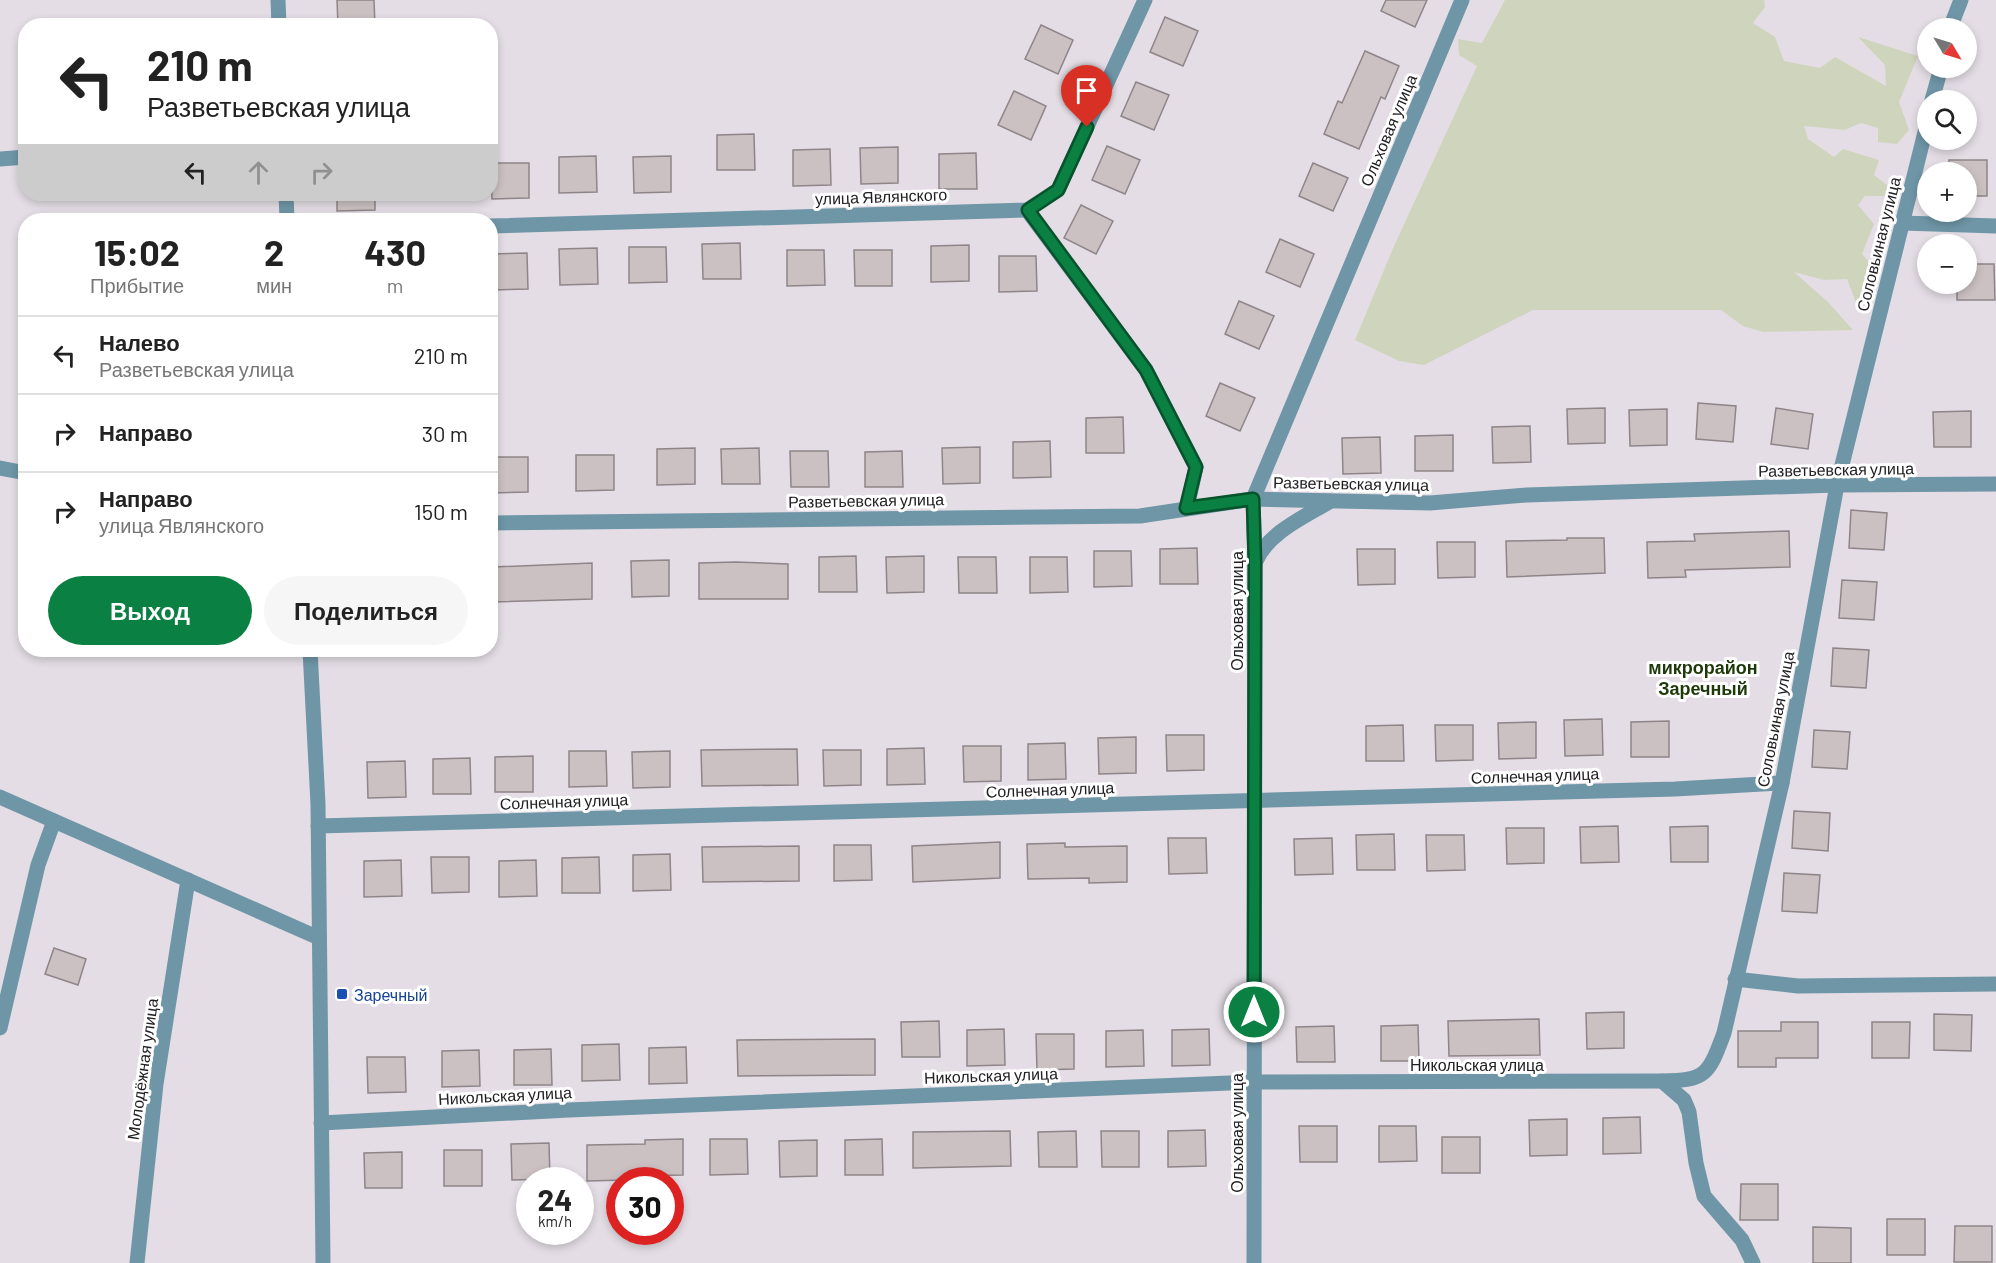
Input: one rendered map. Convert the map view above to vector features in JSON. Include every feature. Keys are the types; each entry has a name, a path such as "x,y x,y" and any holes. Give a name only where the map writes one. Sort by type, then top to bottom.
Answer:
{"street":[{"path":"278,0 279,18"},
{"path":"1145,0 1058,190 1028,210 1146,370 1196,467 1186,508"},
{"name":"Ольховая улица","path":"1254,1263 1255,563 1253,499 1462,0"},
{"path":"1954,18 1961,0"},
{"name":"Соловьиная улица","path":"1662,1081 1691,1081 1703,1074 1713,1062 1724,1033 1782,783 1838,485 1920,150"},
{"path":"0,159 18,158"},
{"name":"улица Являнского","path":"498,226 1028,210"},
{"path":"1902,223 1996,226"},
{"path":"0,468 18,471"},
{"name":"Разветьевская улица","path":"498,523 1140,516 1253,499 1430,503 1527,495 1838,485 1996,484"},
{"path":"1255,563 1262,548 1274,537 1329,502"},
{"path":"309,657 318,826 323,1263"},
{"name":"Солнечная улица","path":"318,826 1675,789 1782,783"},
{"path":"0,797 319,938"},
{"path":"0,1028 38,865 54,820"},
{"name":"Молодёжная улица","path":"137,1263 156,1084 188,880"},
{"path":"1735,980 1797,986 1996,984"},
{"path":"1662,1081 1684,1100 1689,1112 1696,1163 1704,1196 1742,1240 1753,1263"},
{"name":"Никольская улица","path":"321,1123 580,1109 1254,1082 1662,1081"}],"green space":[{"path":"1505,0 1764,0 1765,7 1753,23 1775,37 1784,61 1820,68 1835,57 1886,86 1885,65 1858,37 1917,56 1899,102 1909,130 1897,144 1878,142 1878,128 1861,123 1845,130 1804,126 1808,139 1834,157 1843,149 1879,160 1874,175 1888,186 1889,196 1865,196 1858,205 1874,224 1862,254 1877,271 1876,289 1865,280 1857,305 1847,279 1824,280 1794,272 1828,302 1853,330 1763,332 1743,326 1721,310 1533,310 1424,365 1399,361 1355,340 1394,246 1477,66 1459,55 1458,39 1482,43"}],"building":[{"path":"337,0 374,0 375,18 338,18"},
{"path":"1386,0 1427,0 1415,27 1381,11"},
{"path":"1165,17 1198,31 1183,66 1150,52"},
{"path":"1041,25 1073,40 1058,74 1025,59"},
{"path":"1365,51 1399,66 1385,99 1381,97 1359,149 1324,134 1338,101 1342,103"},
{"path":"1136,82 1169,95 1154,130 1121,116"},
{"path":"1014,91 1046,106 1031,140 998,125"},
{"path":"754,134 755,170 717,170 717,135"},
{"path":"1107,146 1140,160 1125,194 1092,180"},
{"path":"898,147 898,183 861,184 860,148"},
{"path":"830,149 831,185 793,186 793,150"},
{"path":"976,153 977,189 939,189 939,154"},
{"path":"596,156 597,192 559,193 559,157"},
{"path":"671,156 671,192 634,193 633,157"},
{"path":"1949,160 1987,160 1987,196 1977,196 1977,162 1949,162"},
{"path":"498,163 529,163 529,198 498,199"},
{"path":"1313,163 1348,178 1333,211 1299,196"},
{"path":"337,201 375,201 375,210 337,211"},
{"path":"1081,205 1113,221 1096,254 1064,238"},
{"path":"1280,239 1314,254 1300,287 1266,272"},
{"path":"740,243 741,279 703,279 702,244"},
{"path":"969,245 969,281 931,282 931,246"},
{"path":"629,247 666,247 667,282 629,283"},
{"path":"597,248 598,284 560,285 559,249"},
{"path":"787,250 824,250 825,285 787,286"},
{"path":"854,250 892,250 892,286 855,286"},
{"path":"527,253 528,289 498,290 498,254"},
{"path":"999,256 1036,256 1037,291 999,292"},
{"path":"1977,264 1994,264 1995,300 1957,300 1957,294 1977,294"},
{"path":"1239,301 1274,316 1259,349 1225,334"},
{"path":"1220,383 1255,398 1240,431 1206,416"},
{"path":"1698,403 1736,406 1733,442 1696,439"},
{"path":"1605,408 1605,443 1568,444 1567,409"},
{"path":"1776,408 1813,414 1808,449 1771,444"},
{"path":"1667,409 1667,445 1630,446 1629,410"},
{"path":"1971,411 1971,447 1934,447 1933,412"},
{"path":"1123,417 1124,453 1086,453 1086,418"},
{"path":"1530,426 1531,462 1493,463 1492,427"},
{"path":"1453,435 1453,471 1415,471 1415,436"},
{"path":"1380,437 1381,473 1343,474 1342,438"},
{"path":"1050,441 1051,477 1013,478 1013,442"},
{"path":"980,447 980,483 943,484 942,448"},
{"path":"695,448 695,484 657,485 657,449"},
{"path":"759,448 760,484 722,484 721,449"},
{"path":"790,451 828,451 829,487 791,487"},
{"path":"902,451 903,487 865,487 865,452"},
{"path":"576,455 614,455 614,490 576,491"},
{"path":"498,457 528,457 528,492 498,493"},
{"path":"1851,510 1887,513 1884,550 1849,548"},
{"path":"1789,531 1790,567 1685,570 1686,577 1648,578 1647,542 1695,541 1694,534"},
{"path":"1567,538 1604,538 1605,573 1507,577 1506,541 1567,540"},
{"path":"1437,542 1475,542 1475,577 1438,578"},
{"path":"1197,548 1198,584 1160,584 1160,549"},
{"path":"1357,549 1395,549 1395,584 1358,585"},
{"path":"1094,551 1131,551 1132,586 1094,587"},
{"path":"856,556 857,592 819,592 819,557"},
{"path":"924,556 924,592 887,593 886,557"},
{"path":"958,557 996,557 997,593 959,593"},
{"path":"1030,557 1067,557 1068,592 1030,593"},
{"path":"669,560 669,596 632,597 631,561"},
{"path":"592,563 592,599 498,602 498,567"},
{"path":"699,563 788,564 788,599 699,599"},
{"path":"1842,580 1877,582 1874,620 1839,618"},
{"path":"1833,648 1869,650 1866,688 1831,686"},
{"path":"1602,719 1603,755 1565,756 1564,720"},
{"path":"1669,721 1669,757 1631,757 1631,722"},
{"path":"1536,722 1536,758 1499,759 1498,723"},
{"path":"1403,725 1404,761 1366,761 1366,726"},
{"path":"1435,725 1473,725 1473,760 1436,761"},
{"path":"1814,730 1850,732 1847,769 1812,767"},
{"path":"1166,735 1204,735 1204,770 1167,771"},
{"path":"1136,737 1136,773 1099,774 1098,738"},
{"path":"1065,743 1066,779 1028,780 1028,744"},
{"path":"963,746 1001,746 1001,781 964,782"},
{"path":"924,748 925,784 887,785 887,749"},
{"path":"797,749 798,785 702,786 701,750"},
{"path":"823,750 861,750 861,785 824,786"},
{"path":"569,751 606,751 607,786 569,787"},
{"path":"670,751 670,787 633,788 632,752"},
{"path":"533,756 533,792 495,792 495,757"},
{"path":"470,758 471,794 433,794 433,759"},
{"path":"405,761 406,797 368,798 367,762"},
{"path":"1794,811 1830,813 1828,851 1792,848"},
{"path":"1618,826 1619,862 1581,863 1580,827"},
{"path":"1708,826 1708,862 1671,862 1670,827"},
{"path":"1506,828 1544,828 1544,863 1507,864"},
{"path":"1394,834 1395,870 1357,870 1356,835"},
{"path":"1426,835 1464,835 1465,870 1427,871"},
{"path":"1168,838 1206,838 1207,873 1169,874"},
{"path":"1332,838 1333,874 1295,875 1294,839"},
{"path":"1000,842 1000,878 913,882 912,846"},
{"path":"1065,843 1065,847 1127,846 1127,882 1089,883 1089,878 1028,879 1027,844"},
{"path":"834,845 871,845 872,880 834,881"},
{"path":"799,846 799,881 703,882 702,847"},
{"path":"670,854 671,890 633,891 633,855"},
{"path":"431,857 469,857 469,892 432,893"},
{"path":"599,857 600,893 562,893 562,858"},
{"path":"401,860 402,896 364,897 364,861"},
{"path":"536,860 537,896 499,897 499,861"},
{"path":"1784,873 1820,875 1817,913 1782,911"},
{"path":"54,948 86,959 78,985 45,974"},
{"path":"1624,1012 1624,1048 1587,1049 1586,1013"},
{"path":"1934,1014 1972,1015 1971,1051 1934,1050"},
{"path":"1539,1019 1540,1055 1449,1056 1448,1021"},
{"path":"939,1021 940,1057 902,1057 901,1022"},
{"path":"1781,1022 1818,1022 1818,1058 1776,1058 1776,1067 1738,1067 1738,1031 1781,1031"},
{"path":"1872,1022 1910,1022 1909,1058 1872,1058"},
{"path":"1418,1025 1419,1061 1381,1061 1381,1026"},
{"path":"1334,1026 1335,1062 1297,1062 1296,1027"},
{"path":"1004,1029 1005,1065 967,1066 967,1030"},
{"path":"1209,1029 1210,1065 1172,1066 1172,1030"},
{"path":"1143,1030 1144,1066 1106,1067 1106,1031"},
{"path":"1036,1034 1074,1034 1074,1069 1037,1070"},
{"path":"875,1039 875,1075 738,1076 737,1040"},
{"path":"619,1044 620,1080 582,1081 582,1045"},
{"path":"686,1047 687,1083 649,1084 649,1048"},
{"path":"551,1049 552,1085 514,1085 514,1050"},
{"path":"479,1050 480,1086 442,1087 442,1051"},
{"path":"367,1057 405,1057 406,1092 368,1093"},
{"path":"1640,1117 1641,1153 1603,1154 1603,1118"},
{"path":"1567,1119 1567,1155 1530,1156 1529,1120"},
{"path":"1299,1126 1337,1126 1337,1162 1300,1162"},
{"path":"1379,1126 1416,1126 1417,1161 1379,1162"},
{"path":"1205,1130 1206,1166 1168,1167 1168,1131"},
{"path":"1010,1131 1011,1166 913,1168 913,1132"},
{"path":"1076,1131 1077,1167 1039,1167 1038,1132"},
{"path":"1101,1131 1139,1131 1139,1167 1102,1167"},
{"path":"1442,1137 1480,1137 1480,1173 1442,1173"},
{"path":"683,1139 683,1167 606,1167 606,1180 594,1181 594,1167 587,1167 587,1145 645,1144 645,1140"},
{"path":"710,1139 747,1139 748,1174 710,1175"},
{"path":"882,1139 883,1175 845,1175 845,1140"},
{"path":"817,1140 817,1176 780,1177 779,1141"},
{"path":"549,1143 550,1167 516,1167 516,1180 512,1180 511,1144"},
{"path":"444,1150 482,1150 482,1186 444,1186"},
{"path":"402,1152 402,1188 365,1188 364,1153"},
{"path":"1741,1184 1778,1184 1778,1220 1740,1220"},
{"path":"1887,1219 1925,1219 1925,1255 1887,1255"},
{"path":"1955,1226 1992,1226 1992,1262 1954,1262"},
{"path":"1813,1227 1851,1228 1851,1263 1813,1263"}],"place":[{"name":"Заречный","path":"342,994"}],"district":[{"name":"микрорайон Заречный","path":"1703,677"}],"route":[{"path":"1087,127 1058,190 1028,210 1146,370 1196,467 1186,508 1253,499 1255,563 1254,1012"}]}
